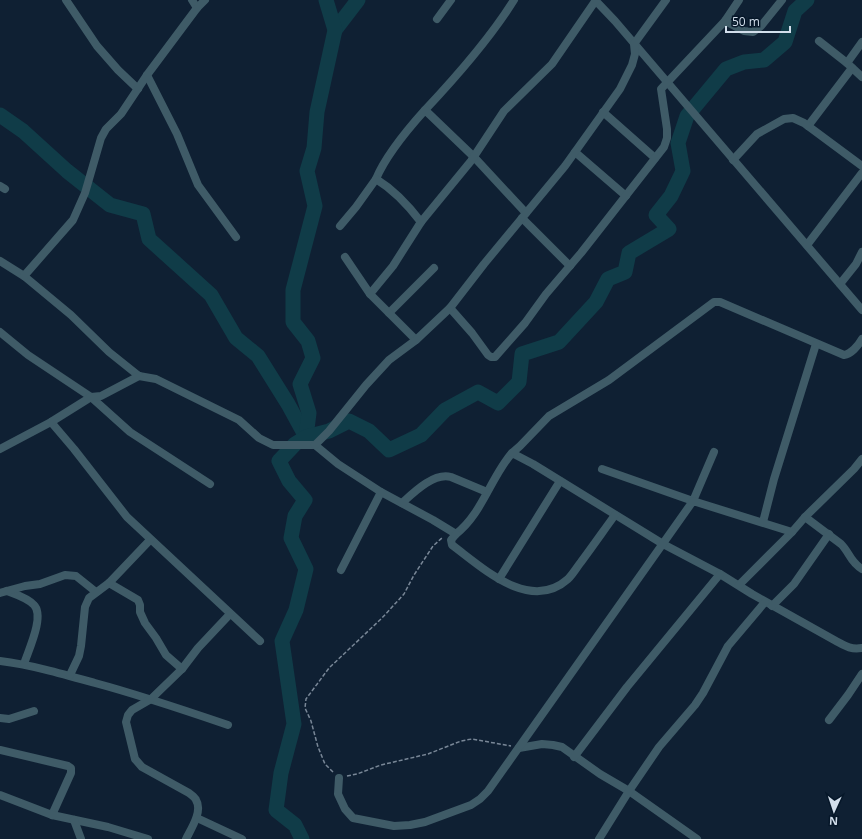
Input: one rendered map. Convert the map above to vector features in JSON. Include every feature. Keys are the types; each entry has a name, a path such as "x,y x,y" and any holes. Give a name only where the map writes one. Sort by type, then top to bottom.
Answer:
{"street":[{"path":"66,0 97,46 118,70 138,89"},
{"path":"192,0 197,8"},
{"path":"24,276 73,220 85,193 101,138 106,129 120,114 147,75 197,8 205,0"},
{"path":"437,19 451,0"},
{"path":"340,226 376,179 383,164 415,121 460,72 504,17 514,0"},
{"path":"370,294 393,266 421,222 474,157 504,111 552,64 595,0 668,82 862,310"},
{"path":"315,445 388,360 416,340 450,308 575,152 620,89 632,65 635,54 634,44 666,0"},
{"path":"450,308 472,333 488,355 495,357 525,323 546,294 664,147 668,129 660,91 661,89 725,20 739,0"},
{"path":"725,20 744,31 753,32 761,26 782,0"},
{"path":"819,41 850,65 862,77"},
{"path":"808,126 850,65 862,42"},
{"path":"147,75 177,134 198,185 236,237"},
{"path":"425,110 474,157 524,216 570,266"},
{"path":"603,112 655,158"},
{"path":"733,160 757,134 784,119 793,118 808,126 862,166"},
{"path":"575,152 626,196"},
{"path":"807,245 862,173"},
{"path":"376,179 395,193 410,207 421,222"},
{"path":"840,284 856,264 862,252"},
{"path":"345,257 370,294 416,340"},
{"path":"0,261 24,276 71,314 109,352 139,376 156,379 239,420 259,438 273,445 315,445 338,464 382,492 453,532"},
{"path":"389,313 434,268"},
{"path":"615,515 569,578 556,588 545,591 514,587 499,579 452,544 451,540 453,532 467,524 488,492 506,460 549,416 610,380 714,302 720,302 844,355 852,351 862,340"},
{"path":"0,332 28,355 91,397 130,432 210,484"},
{"path":"763,522 774,479 816,344"},
{"path":"0,449 51,422 91,397 100,396 139,376"},
{"path":"51,422 74,449 122,512 150,540 260,641"},
{"path":"339,778 338,794 345,809 353,818 394,826 425,822 464,807 480,799 488,791 519,748 592,642 693,501 714,452"},
{"path":"512,453 663,544 720,574 769,604 848,648 862,648"},
{"path":"739,585 854,469 862,458"},
{"path":"602,469 693,501 792,532"},
{"path":"402,503 421,487 444,476 451,477 488,492"},
{"path":"499,579 560,481"},
{"path":"341,570 382,492"},
{"path":"805,517 829,534 845,548 852,562 862,569"},
{"path":"599,839 659,747 695,705 728,646 769,604 794,584 829,534"},
{"path":"70,676 79,656 85,607 89,598 109,583 150,540"},
{"path":"574,756 627,687 720,574"},
{"path":"3,592 40,584 65,575 73,575 81,579 96,592"},
{"path":"109,583 138,600 140,612 159,641 166,655 182,669"},
{"path":"3,592 34,604 37,608 38,620 36,630 24,664"},
{"path":"186,839 197,818 198,804 196,799 189,793 142,767 135,759 126,722 128,715 132,710 151,699 182,669 198,648 230,614"},
{"path":"0,660 24,664 151,699 228,725"},
{"path":"829,720 848,696 862,674"},
{"path":"0,718 9,719 34,711"},
{"path":"519,748 542,744 562,747 600,774 629,791 697,839"},
{"path":"0,750 71,768 71,772 52,815"},
{"path":"0,795 52,815 148,839"},
{"path":"197,818 242,839"},
{"path":"74,820 81,839"}],"path":[{"path":"453,532 433,546 414,575 404,594 382,618 329,668 306,699 305,708 311,721 318,747 325,764 339,778 357,774 381,765 428,754 461,741 472,739 519,748"}],"waterway":[{"path":"306,437 309,413 300,384 313,358 308,341 293,322 293,290 315,206 307,171 314,148 317,112 335,30 326,0"},
{"path":"335,30 358,0"},
{"path":"302,839 295,825 276,810 281,773 294,724 282,641 296,610 306,569 291,538 295,516 305,500 289,481 279,461 295,444 306,437 329,431 349,421 369,431 389,450 421,435 445,410 478,392 498,403 519,382 522,354 559,342 596,302 608,279 625,272 629,253 669,229 656,215 671,196 683,171 678,143 687,116 726,69 744,62 764,60 785,42 795,11 807,0"},
{"path":"0,115 23,131 67,171 110,205 143,214 149,239 211,295 236,338 258,356 288,404 306,437"}]}
